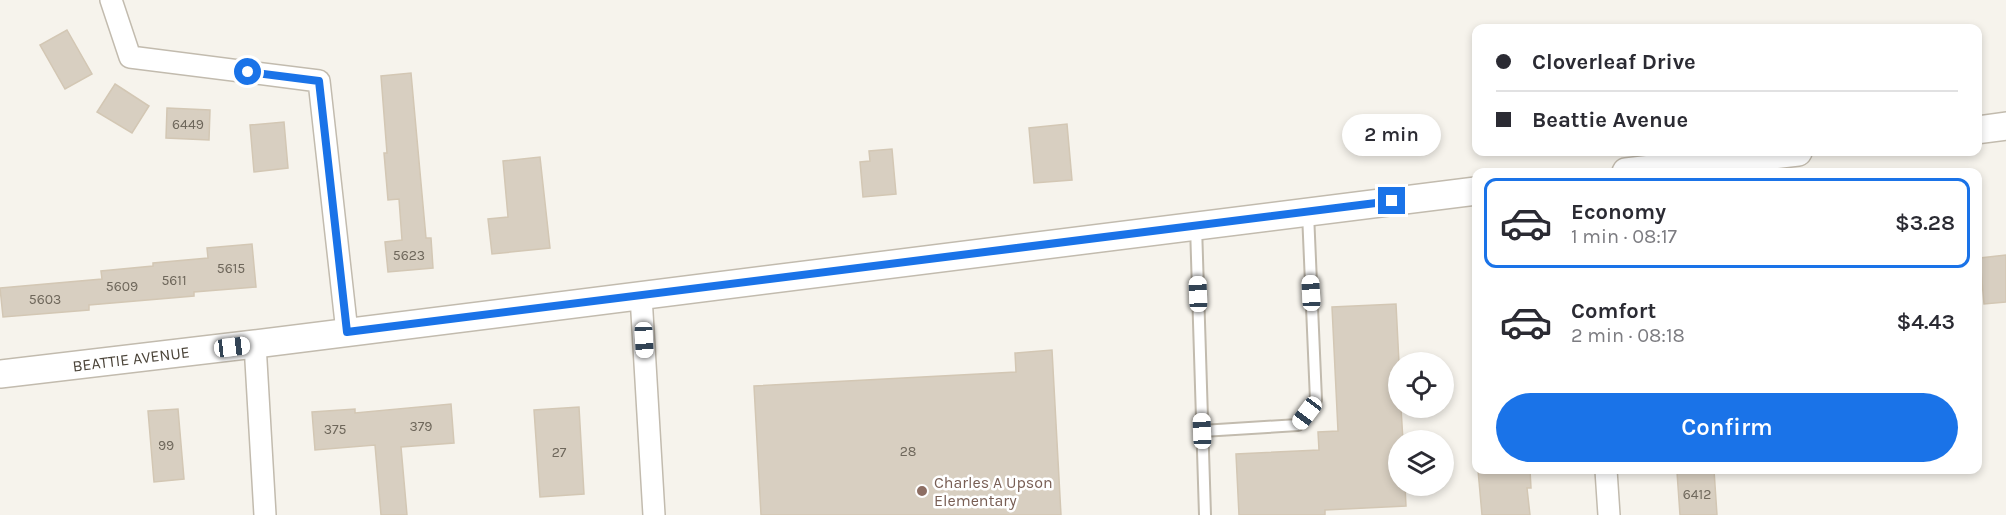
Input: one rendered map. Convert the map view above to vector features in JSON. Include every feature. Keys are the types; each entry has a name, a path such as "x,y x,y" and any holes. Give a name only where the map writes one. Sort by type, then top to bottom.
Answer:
{"street":[{"path":"111,0 130,57 319,81 347,332"},
{"path":"1982,129 2006,126"},
{"path":"1660,168 1764,156"},
{"name":"BEATTIE AVENUE","path":"0,374 1472,192"},
{"path":"641,296 654,515"},
{"path":"255,344 265,515"},
{"path":"1606,474 1609,515"}],"lane":[{"path":"1202,431 1298,425 1317,400 1308,212"},
{"path":"1196,225 1205,515"}],"building":[{"path":"67,30 92,74 65,89 40,45"},
{"path":"411,73 426,238 431,238 433,268 388,272 385,242 402,240 399,199 388,200 381,76"},
{"path":"115,84 149,106 132,133 97,112"},
{"path":"167,108 210,110 209,140 166,138"},
{"path":"284,122 288,168 254,172 250,125"},
{"path":"1067,124 1072,180 1034,183 1029,128"},
{"path":"892,149 896,194 863,197 860,162 870,161 869,151"},
{"path":"540,157 550,248 492,254 488,219 508,217 503,161"},
{"path":"252,244 256,287 194,292 194,296 89,305 89,310 3,317 0,288 102,279 101,271 208,258 207,248"},
{"path":"2006,255 2006,302 1984,304 1982,258"},
{"path":"1396,304 1398,352 1388,352 1388,418 1402,418 1402,430 1388,430 1388,496 1406,496 1406,506 1325,510 1325,515 1239,515 1236,454 1319,450 1318,432 1338,431 1332,307"},
{"path":"1052,350 1061,515 761,515 754,386 1016,372 1015,353"},
{"path":"451,404 454,443 401,447 407,515 381,515 375,445 315,450 312,412 355,409 355,413"},
{"path":"579,407 584,494 540,497 534,410"},
{"path":"178,409 184,479 154,482 148,411"},
{"path":"1478,474 1530,474 1531,488 1527,488 1530,515 1482,515"},
{"path":"1677,474 1714,474 1717,515 1680,515"}],"place":[{"name":"Charles A Upson Elementary","path":"922,491"}],"route":[{"path":"248,72 319,81 347,332 1392,201"}]}
